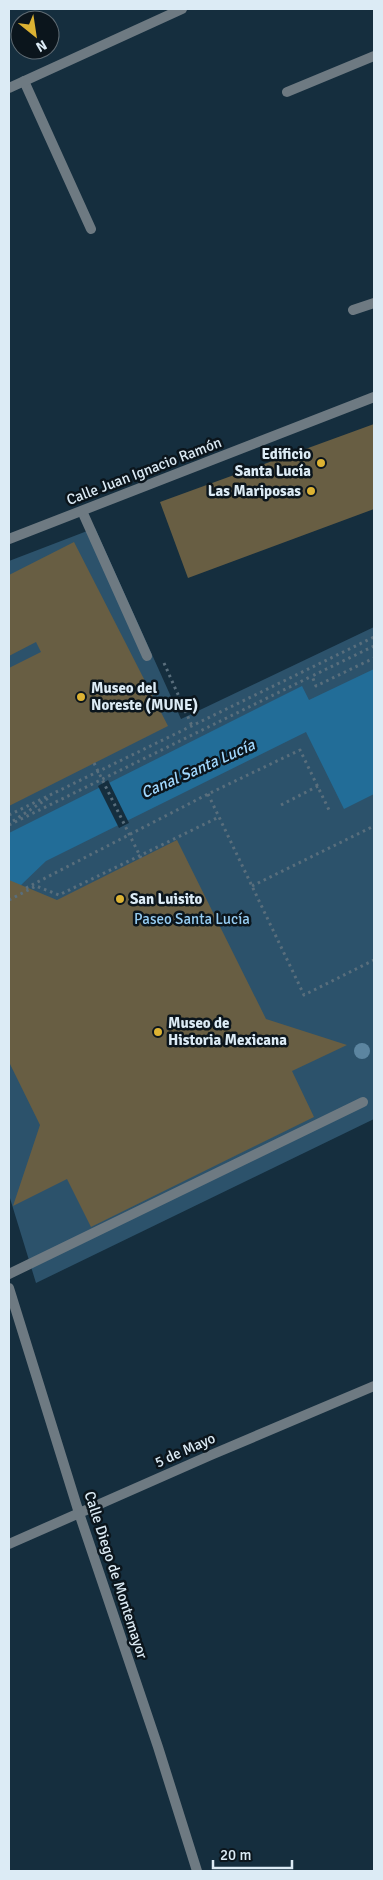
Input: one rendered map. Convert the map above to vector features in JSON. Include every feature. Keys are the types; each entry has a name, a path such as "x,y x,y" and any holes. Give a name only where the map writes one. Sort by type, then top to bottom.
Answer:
{"street":[{"path":"9,88 182,9"},
{"path":"287,92 374,56"},
{"path":"24,81 91,229"},
{"path":"353,310 374,303"},
{"name":"Calle Juan Ignacio Ramón","path":"9,539 374,397"},
{"path":"82,512 147,656"},
{"path":"9,1274 363,1102"},
{"name":"Calle Diego de Montemayor","path":"9,1288 79,1514 158,1747 197,1871"},
{"name":"5 de Mayo","path":"9,1544 374,1386"}],"path":[{"path":"9,815 374,637"},
{"path":"9,824 374,646"},
{"path":"312,676 316,686 374,658"},
{"path":"9,900 208,794 300,750 330,812"},
{"path":"94,763 141,858"},
{"path":"281,805 318,786"},
{"path":"9,824 65,788"},
{"path":"208,794 304,995 374,960"},
{"path":"27,889 36,886 59,895 220,818"},
{"path":"252,886 374,826"}],"green space":[{"name":"Paseo Santa Lucía","path":"95,528 181,719 374,627 374,1119 36,1283 9,1195 9,561"}],"water":[{"name":"Canal Santa Lucía","path":"374,669 374,794 344,809 306,732 46,861 21,885 9,891 9,833 302,686 309,700"}],"pier":[{"path":"108,780 129,823 119,828 98,786"}],"building":[{"name":"Edificio Santa Lucía","path":"374,424 374,509 188,578 160,502"},
{"name":"Museo del Noreste (MUNE)","path":"74,542 168,726 9,806 9,668 41,652 36,642 9,656 9,575"},
{"name":"Museo de Historia Mexicana","path":"177,840 266,1019 347,1045 292,1071 314,1117 91,1227 67,1179 13,1206 40,1125 9,1062 9,880 57,900"}],"place":[{"name":"Edificio Santa Lucía","path":"321,463"},
{"name":"Las Mariposas","path":"311,491"},
{"name":"Museo del Noreste (MUNE)","path":"81,697"},
{"name":"San Luisito","path":"120,899"},
{"name":"Museo de Historia Mexicana","path":"158,1032"}]}
